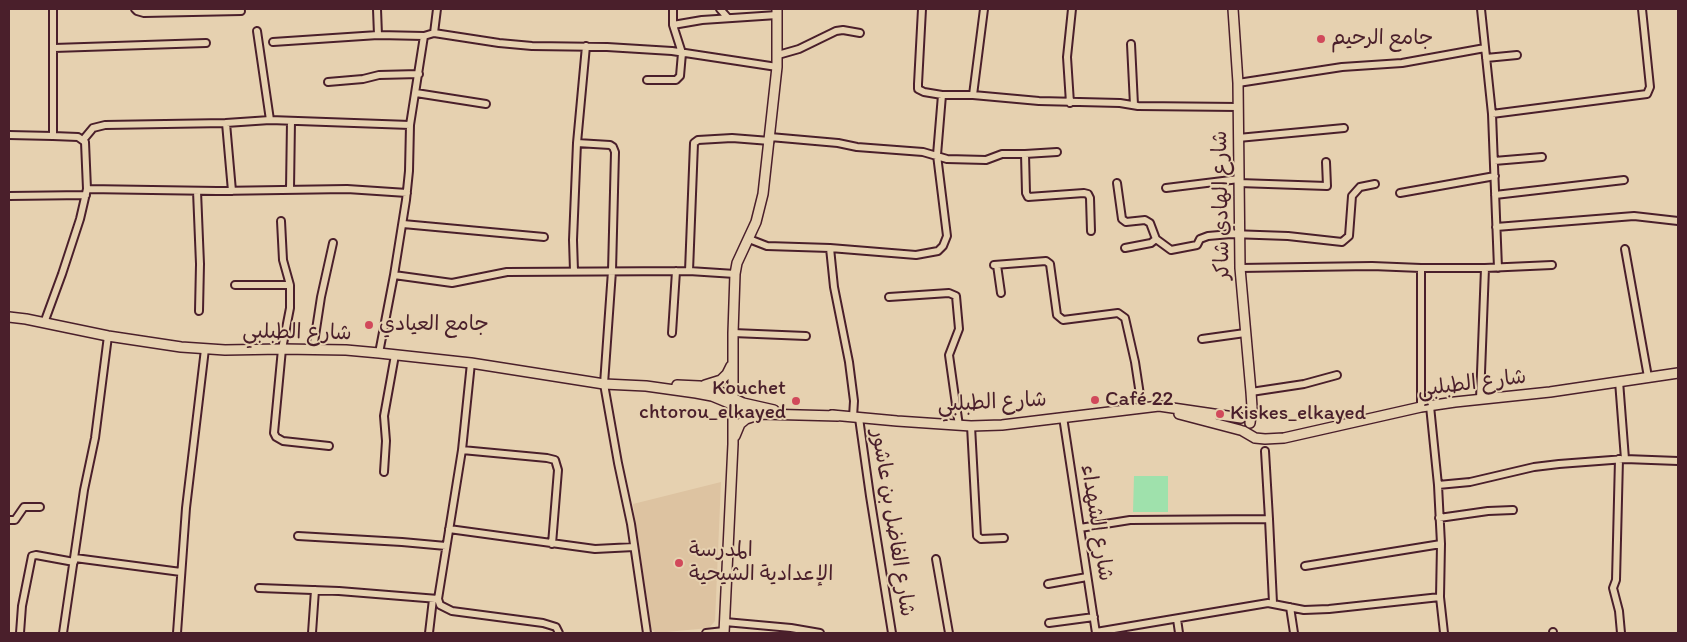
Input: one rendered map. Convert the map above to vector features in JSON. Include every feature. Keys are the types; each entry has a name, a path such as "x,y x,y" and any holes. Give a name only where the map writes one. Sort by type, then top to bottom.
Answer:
{"street":[{"path":"53,9 53,136"},
{"path":"135,9 144,12 241,11"},
{"path":"377,9 378,35"},
{"path":"434,33 437,9"},
{"path":"647,80 678,79 682,53 673,25 672,9"},
{"path":"720,9 728,18"},
{"path":"922,9 918,89 924,92 942,95 973,95 1070,103 1238,106"},
{"path":"973,95 984,9"},
{"path":"1070,103 1067,57 1072,9"},
{"name":"شارع الهادي شاكر","path":"1232,9 1238,83 1240,268 1251,396"},
{"path":"1481,9 1492,114 1498,268"},
{"path":"1492,114 1647,94 1650,88 1642,9"},
{"path":"673,25 777,12 778,55 763,194 756,222 737,263 735,274 732,358 732,444 724,629"},
{"path":"778,55 799,49 836,31 843,30 860,33"},
{"path":"257,31 270,120"},
{"path":"273,42 378,35 424,36 434,33 532,46 586,46 682,53 777,67"},
{"path":"379,353 403,224 407,193 410,125 424,36"},
{"path":"54,48 206,43"},
{"path":"1131,44 1134,105"},
{"path":"574,271 573,240 577,143 586,46"},
{"path":"1238,83 1342,67 1402,63 1485,48"},
{"path":"1486,58 1517,55"},
{"path":"328,82 379,76 419,74"},
{"path":"416,93 486,104"},
{"path":"749,239 767,246 830,248 916,255 938,251 943,246 947,236 938,155 942,95"},
{"path":"84,140 90,131 97,126 270,120 410,125"},
{"path":"290,189 291,121"},
{"path":"226,123 232,191"},
{"path":"1238,138 1344,128"},
{"path":"9,135 78,137 84,140 86,145 87,192 62,274 44,322"},
{"path":"689,271 694,143 698,140 732,138 770,139 924,152 947,159 986,160 1002,154 1057,152"},
{"path":"577,143 606,144 614,149 612,271 604,384 634,547 647,633"},
{"path":"1025,154 1026,194 1028,197 1088,194 1090,198 1091,232"},
{"path":"1494,161 1542,157"},
{"path":"1166,188 1239,181 1327,186 1326,162"},
{"path":"1400,192 1495,176"},
{"path":"1495,194 1624,180"},
{"path":"1117,183 1122,219 1126,222 1145,220 1150,223 1156,239 1171,250 1197,245 1200,239 1208,236 1240,234 1288,236 1342,242 1349,236 1352,196 1360,187 1375,184"},
{"path":"9,196 87,192 290,189 347,189 407,193"},
{"path":"197,191 200,264 199,311"},
{"path":"1496,227 1634,216 1678,221"},
{"path":"281,221 283,260 290,285 290,308 282,349 274,434 283,441 329,446"},
{"path":"403,224 544,238"},
{"path":"1125,248 1151,243 1156,239"},
{"path":"314,349 321,298 333,243"},
{"name":"شارع الفاضل بن عاشور","path":"830,248 834,287 849,362 856,418 892,633"},
{"path":"1625,248 1648,377"},
{"path":"1000,293 996,265 1046,261 1050,264 1057,315 1063,320 1118,313 1125,318 1144,408"},
{"path":"1240,268 1372,266 1498,268 1552,265"},
{"path":"1421,268 1426,407 1438,485 1441,544 1440,597 1444,633"},
{"path":"1480,399 1484,268"},
{"path":"672,333 676,271"},
{"path":"394,275 452,283 507,272 689,271 735,274"},
{"path":"235,285 290,285"},
{"path":"889,298 949,293 956,296 959,329 949,355 959,426"},
{"name":"شارع الطبلبي","path":"9,317 44,322 108,336 205,349 346,350 471,363 604,384 699,386 722,392 732,401 764,414 838,416 971,426 1002,425 1160,406 1244,424 1255,438 1271,439 1426,407 1550,392 1678,373"},
{"path":"733,333 806,336"},
{"path":"1202,339 1245,333"},
{"path":"63,633 84,490 95,438 108,336"},
{"path":"177,633 197,407 205,349"},
{"path":"384,472 386,441 384,416 395,355"},
{"path":"699,386 721,380 730,369 732,358"},
{"path":"430,633 462,450 471,363"},
{"path":"1244,424 1251,396 1337,375"},
{"path":"1619,381 1622,459 1616,580 1613,588 1619,611 1621,633"},
{"name":"شارع الطبلبي","path":"646,386 704,394 762,408 816,411 838,416"},
{"path":"732,444 737,430 746,418 764,414"},
{"name":"شارع الشهداء","path":"1063,417 1096,632"},
{"path":"971,426 977,536 981,539 1004,538"},
{"path":"462,450 555,460 558,470 552,544"},
{"path":"1265,451 1273,603"},
{"path":"1438,485 1470,482 1548,466 1622,459 1678,462"},
{"path":"9,520 15,520 24,507 40,507"},
{"path":"1440,518 1488,511 1513,510"},
{"path":"1080,528 1130,520 1269,519"},
{"path":"449,529 595,549 634,547"},
{"path":"298,536 446,546"},
{"path":"1304,566 1441,544"},
{"path":"20,633 22,606 32,556 181,572"},
{"path":"936,558 949,633"},
{"path":"1048,584 1087,577"},
{"path":"259,588 436,599 444,608 452,611 551,624 556,626 558,633"},
{"path":"312,633 315,590"},
{"path":"1096,632 1273,603 1304,610 1440,597"},
{"path":"1290,608 1294,633"},
{"path":"1049,623 1094,616"},
{"path":"1177,620 1179,633"},
{"path":"706,633 724,629 791,628 820,633"}],"shaded area":[{"name":"المدرسة الإعدادية الشيحية","path":"721,482 715,621 709,628 656,633 651,629 650,625 633,504"}],"green space":[{"path":"1134,476 1168,476 1168,512 1133,512"}],"place":[{"name":"جامع الرحيم","path":"1321,39"},
{"name":"جامع العيادي","path":"369,325"},
{"name":"Café 22","path":"1095,400"},
{"name":"Kouchet chtorou_elkayed","path":"796,401"},
{"name":"Kiskes_elkayed","path":"1220,414"},
{"name":"المدرسة الإعدادية الشيحية","path":"679,563"}]}
